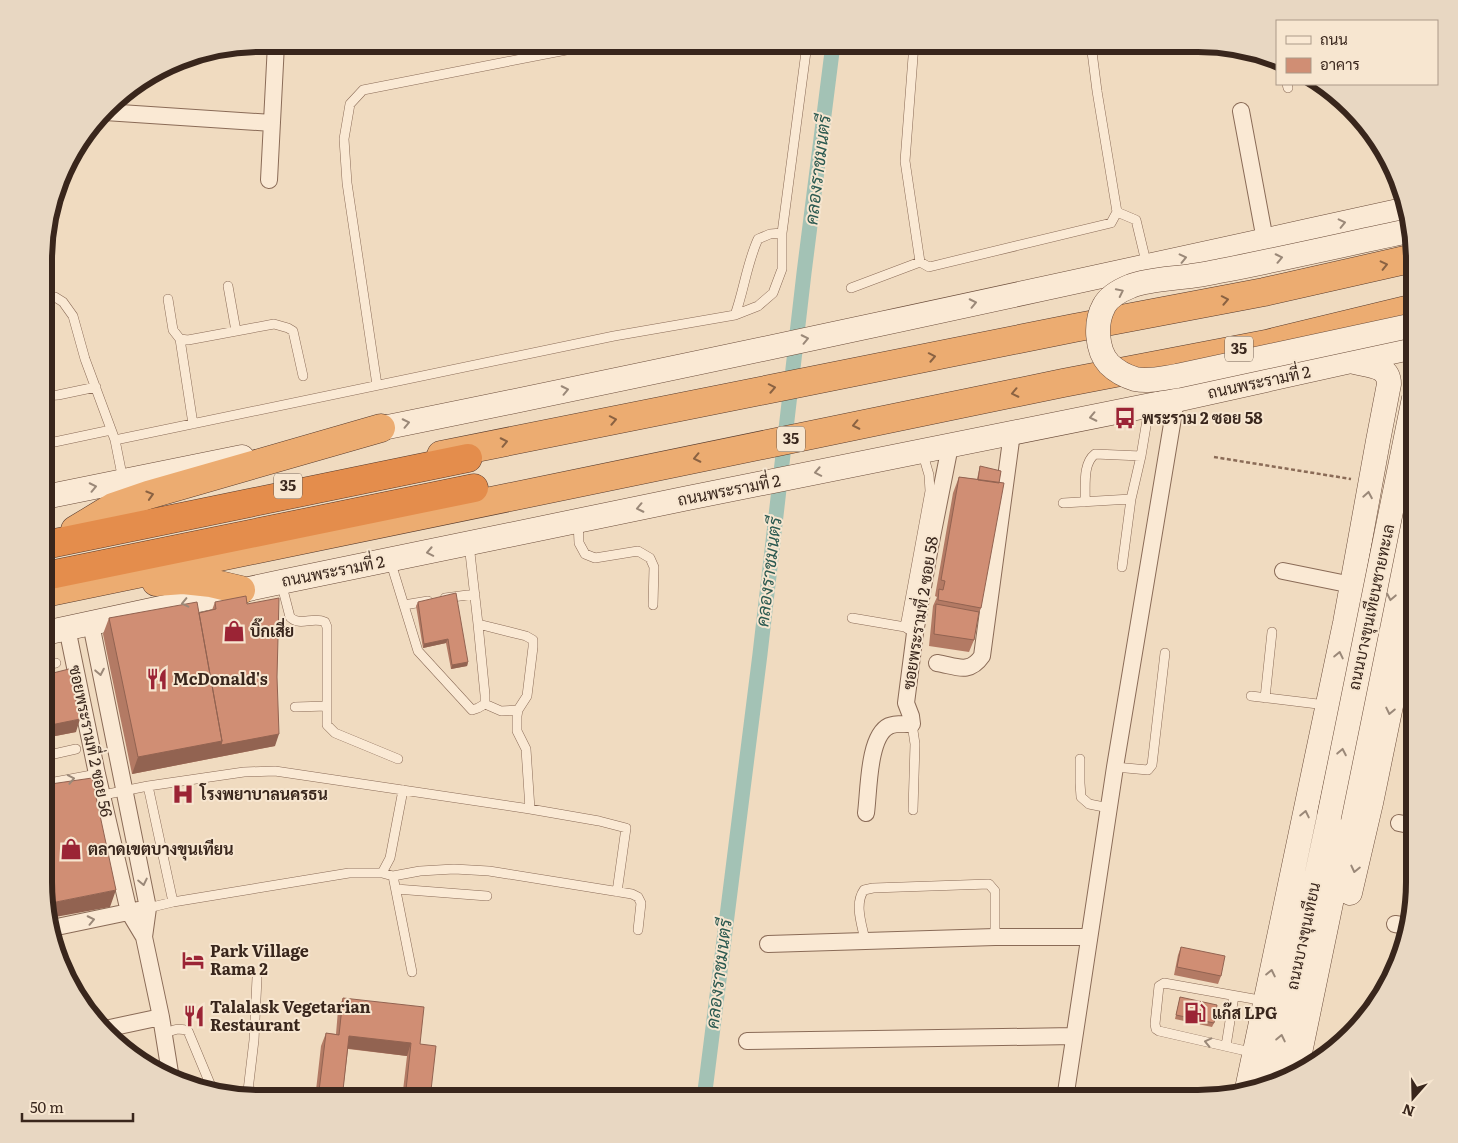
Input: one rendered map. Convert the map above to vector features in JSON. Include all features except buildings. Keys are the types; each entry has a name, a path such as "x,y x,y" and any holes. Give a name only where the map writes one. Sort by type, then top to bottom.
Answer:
{"highway":[{"name":"35","path":"52,535 531,437 1074,328 1264,292 1406,260"},
{"name":"35","path":"52,592 1063,383 1266,344 1406,310"},
{"path":"75,530 113,507 130,501 381,428"},
{"path":"52,544 468,458"},
{"path":"52,575 474,488"},
{"path":"97,582 164,582 183,580 211,583 241,590"}],"main road":[{"name":"35","path":"52,495 706,361 1399,211"},
{"path":"1404,232 1229,269 1132,286 1112,296 1104,306 1099,319 1098,335 1102,352 1108,363 1122,374 1137,379 1152,380 1406,327"},
{"name":"ถนนพระรามที่ 2","path":"56,631 390,559 1176,400 1406,349"},
{"path":"1248,1084 1328,706 1387,396 1389,377 1386,372 1380,368 1352,362"},
{"path":"1378,441 1406,443"},
{"name":"ถนนบางขุนเทียนชายทะเล","path":"1338,819 1406,442"},
{"name":"ถนนบางขุนเทียนชายทะเล","path":"1338,819 1406,517"},
{"path":"1314,1055 1371,803 1406,671"},
{"name":"ถนนบางขุนเทียน","path":"1297,1065 1338,819"},
{"name":"ถนนบางขุนเทียน","path":"1272,1077 1338,819"}],"street":[{"path":"269,180 276,52"},
{"path":"1241,111 1265,240"},
{"path":"114,113 272,123"},
{"path":"1066,1090 1115,767 1176,400"},
{"path":"936,663 968,668 976,664 982,656 1012,433"},
{"name":"ซอยพระรามที่ 2 ซอย 58","path":"912,724 906,703 910,630 930,547 950,446"},
{"path":"1283,571 1352,584"},
{"name":"ซอยพระรามที่ 2 ซอย 56","path":"91,624 148,908 144,937"},
{"name":"ซอยพระรามที่ 2 ซอย 56","path":"56,631 130,912 144,937 161,1017 170,1070"},
{"path":"866,813 873,749 877,737 882,730 890,725 912,724"},
{"path":"57,927 148,908"},
{"path":"768,944 995,937 1090,937"},
{"path":"111,1028 161,1017"},
{"path":"747,1041 1074,1036"}],"lane":[{"path":"377,386 347,183 344,139 350,104 363,90 556,52"},
{"path":"115,440 614,336 735,315 758,306 773,292 782,269 782,233 805,52"},
{"path":"913,52 905,162 920,262 928,267 1111,223 1117,212 1092,52"},
{"path":"1117,212 1136,220 1148,266"},
{"path":"735,315 750,256 758,239 770,234 782,233"},
{"path":"851,288 920,262"},
{"path":"228,286 236,331"},
{"path":"52,297 63,302 73,316 85,359 115,440 123,480"},
{"path":"168,299 173,330 180,339 193,424"},
{"path":"180,339 188,340 274,324 288,328 293,331 303,376"},
{"path":"52,395 96,388"},
{"path":"1122,567 1131,499 1141,456 1149,405"},
{"path":"52,443 111,430"},
{"path":"852,618 910,630 930,490 929,476 922,451"},
{"path":"1085,502 1086,474 1090,458 1095,454 1141,456"},
{"path":"1063,503 1131,499"},
{"path":"578,521 580,543 585,554 595,558 638,551 650,558 654,567 653,605"},
{"path":"468,544 475,594 485,704"},
{"path":"390,559 418,651 472,710 485,704 501,711 518,710"},
{"path":"281,582 290,617 294,621 320,619 325,622 327,627 327,725 335,733 398,759"},
{"path":"404,605 475,594"},
{"path":"478,624 526,636 533,640 527,696 518,710 517,731 526,749 530,809"},
{"path":"1265,698 1272,632"},
{"path":"1115,767 1148,770 1152,765 1165,653"},
{"path":"52,664 56,663"},
{"path":"1251,696 1328,706"},
{"path":"295,707 327,706"},
{"name":"ซอยพระรามที่ 2 ซอย 58","path":"912,724 915,744 913,810"},
{"path":"52,754 76,749"},
{"path":"1080,760 1081,797 1089,804 1109,808"},
{"path":"52,784 98,785 124,790 244,772 275,771 530,809 600,822 626,828 617,892"},
{"path":"148,786 173,902"},
{"path":"382,873 390,858 403,790"},
{"path":"148,908 173,902 349,873 382,873 393,876 454,869 489,871 632,894 638,897 640,903 638,930"},
{"path":"393,876 412,972"},
{"path":"865,940 859,915 861,894 864,890 873,888 989,884 995,891 995,937"},
{"path":"396,889 487,896"},
{"path":"248,1090 254,1040 257,978"},
{"path":"1255,1053 1159,1032 1155,1024 1159,986 1164,983 1266,1001"},
{"path":"1226,1046 1234,996"},
{"path":"164,1034 177,1028 188,1031 210,1084"}],"path":[{"path":"1214,457 1370,482"}],"waterway":[{"name":"คลองราชมนตรี","path":"705,1090 760,654 804,273 832,52"}],"place":[{"name":"พระราม 2 ซอย 58","path":"1125,418"},
{"name":"บิ๊กเสี่ย","path":"234,631"},
{"name":"McDonald's","path":"157,679"},
{"name":"โรงพยาบาลนครธน","path":"183,794"},
{"name":"ตลาดเขตบางขุนเทียน","path":"71,849"},
{"name":"Park Village Rama 2","path":"193,960"},
{"name":"แก๊ส LPG","path":"1195,1013"},
{"name":"Talalask Vegetarian Restaurant","path":"194,1016"}]}
